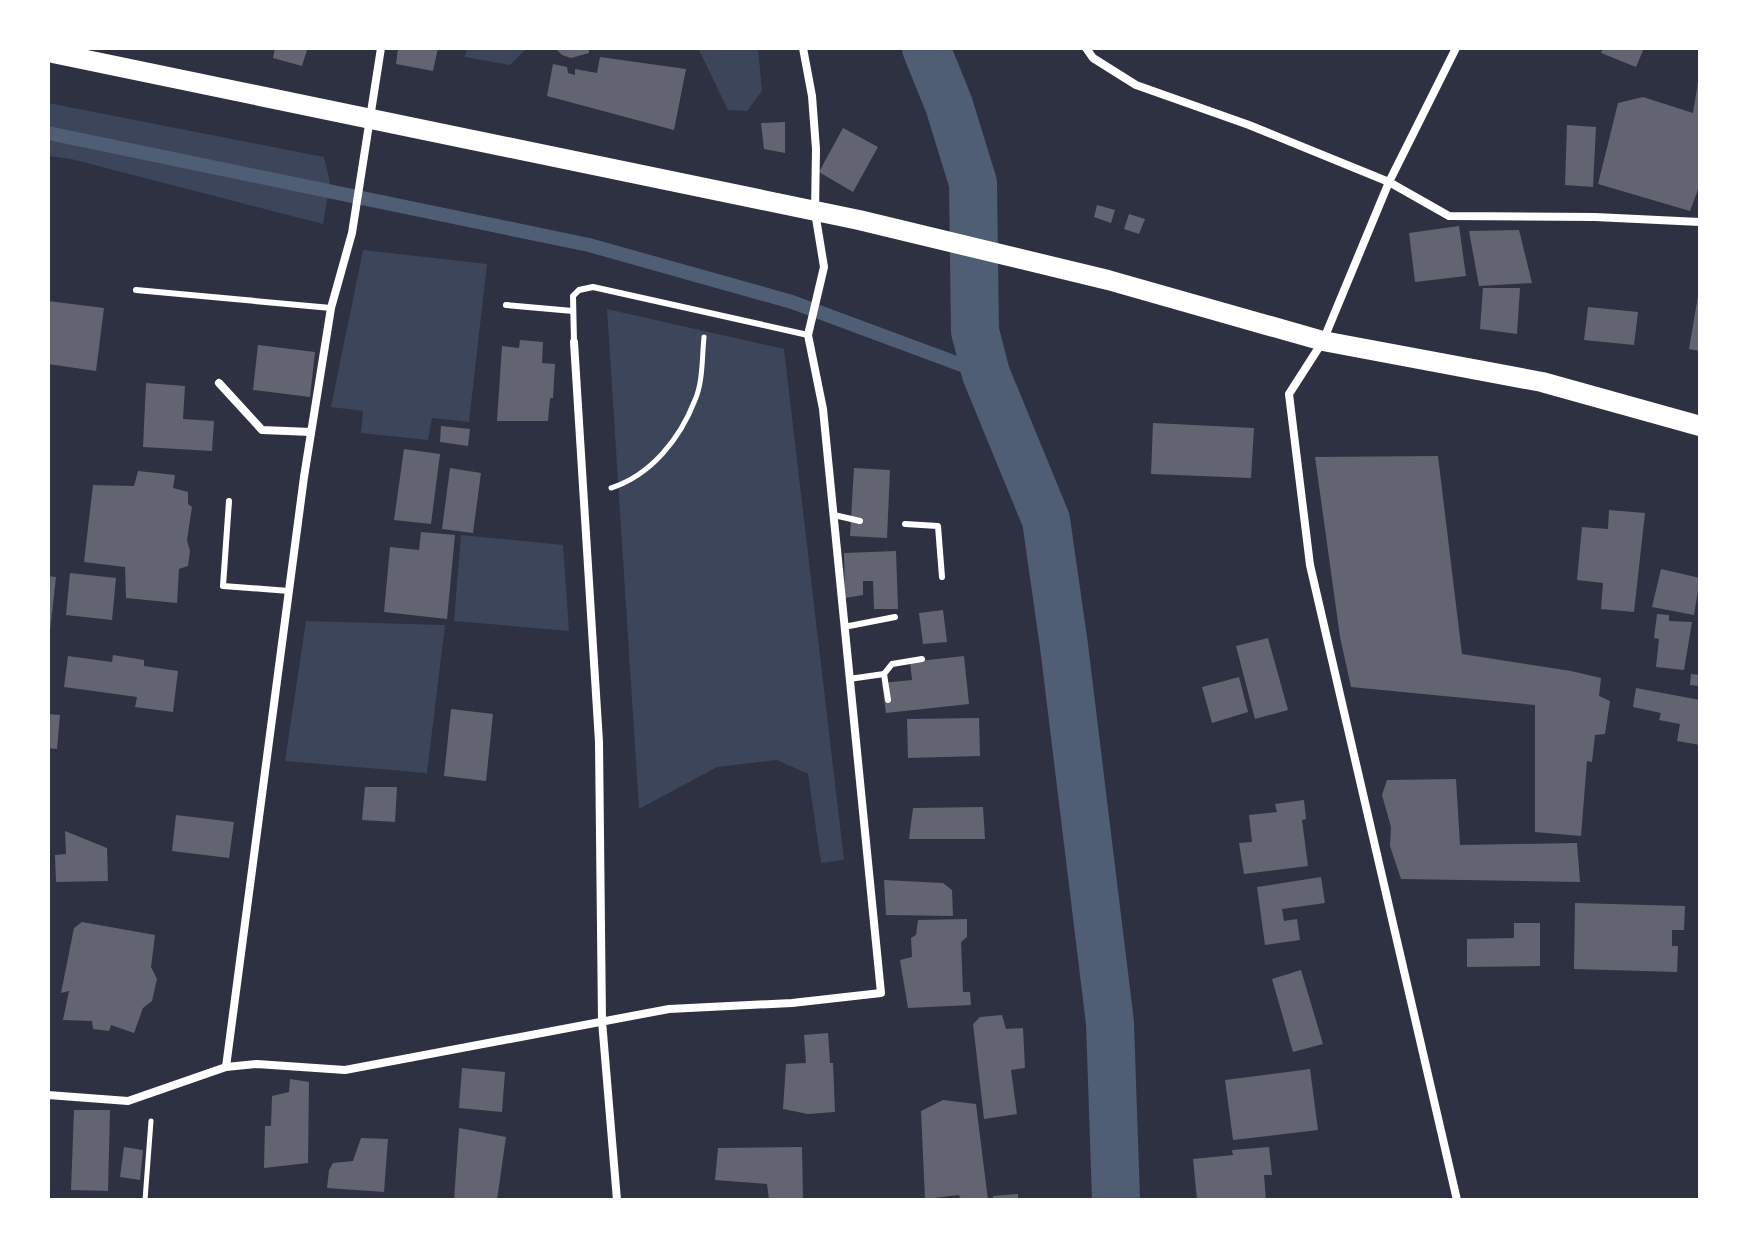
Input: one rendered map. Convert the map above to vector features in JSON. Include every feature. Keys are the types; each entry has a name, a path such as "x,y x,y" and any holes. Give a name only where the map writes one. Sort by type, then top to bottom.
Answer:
{"main road":[{"path":"48,52 859,220 1108,280 1323,341 1542,382 1700,426"}],"street":[{"path":"226,1067 311,432 331,308 352,233 381,48"},
{"path":"48,1095 128,1101 226,1067 257,1064 345,1070 669,1009 792,1003 881,993 823,409 808,335 824,267 815,212 816,149 812,96 803,48"},
{"path":"1086,48 1093,58 1136,85 1249,125 1389,182 1449,216 1595,217 1700,222"},
{"path":"1456,48 1389,182 1323,341 1289,394 1310,565 1457,1200"},
{"path":"574,342 599,742 602,1021 617,1200"},
{"path":"219,383 262,430 311,432"}],"lane":[{"path":"574,342 573,296 579,290 593,287 808,335"},
{"path":"136,290 331,308"},
{"path":"506,305 573,311"},
{"path":"229,501 223,586 289,591"},
{"path":"834,515 860,521"},
{"path":"905,524 938,526 942,577"},
{"path":"844,627 895,617"},
{"path":"849,679 884,674 892,664 922,659"},
{"path":"884,674 888,700"}],"path":[{"path":"584,491 613,488 636,478 652,467 668,447 696,398 707,313"},
{"path":"145,1200 154,1092"}],"shaded area":[{"path":"467,48 527,48 510,65 465,57"},
{"path":"698,48 758,48 762,91 747,111 728,110"},
{"path":"48,103 324,157 330,182 323,224 71,159 48,156"},
{"path":"363,250 487,264 469,422 432,418 428,440 361,433 363,411 331,407"},
{"path":"607,309 784,349 844,860 821,863 808,774 777,760 717,767 639,809"},
{"path":"461,535 563,545 569,631 454,621"},
{"path":"306,621 445,625 427,773 285,761"}],"building":[{"path":"275,48 307,50 302,66 273,58"},
{"path":"398,48 438,48 433,71 396,64"},
{"path":"555,48 589,48 589,53 571,58"},
{"path":"1603,48 1644,48 1636,67 1601,53"},
{"path":"600,57 686,69 674,130 547,96 553,64 567,67 568,73 575,75 575,69 597,73"},
{"path":"1698,82 1700,184 1690,211 1598,184 1618,103 1643,97 1693,113"},
{"path":"785,122 785,153 764,149 761,123"},
{"path":"1567,125 1596,127 1593,187 1565,185"},
{"path":"843,128 878,147 853,192 819,172"},
{"path":"1097,205 1115,210 1111,223 1094,217"},
{"path":"1129,214 1145,219 1139,234 1124,229"},
{"path":"1459,226 1466,276 1415,282 1409,233"},
{"path":"1519,230 1532,283 1479,286 1469,231"},
{"path":"1483,288 1520,288 1517,334 1480,329"},
{"path":"1700,296 1700,351 1689,349"},
{"path":"48,301 104,308 96,371 48,364"},
{"path":"1588,307 1638,312 1634,345 1584,340"},
{"path":"520,340 543,342 542,363 555,364 548,421 497,421 502,346 519,348"},
{"path":"258,345 315,352 310,397 253,390"},
{"path":"146,383 185,386 183,419 214,421 212,451 143,447"},
{"path":"1153,423 1254,428 1251,478 1151,474"},
{"path":"441,426 470,429 468,446 440,442"},
{"path":"404,449 440,454 431,524 394,520"},
{"path":"1438,456 1462,654 1601,678 1599,696 1610,701 1605,734 1595,735 1592,762 1587,761 1581,836 1535,832 1535,705 1351,687 1340,637 1315,457"},
{"path":"450,468 481,473 473,533 442,529"},
{"path":"854,468 890,470 887,538 850,536"},
{"path":"138,471 175,475 173,488 188,492 188,504 192,507 187,540 190,551 188,566 179,569 177,603 126,598 125,567 84,562 93,485 134,486"},
{"path":"1609,510 1645,513 1634,612 1601,609 1603,583 1577,580 1582,527 1608,529"},
{"path":"421,532 455,535 447,619 384,612 390,547 419,550"},
{"path":"896,551 898,609 874,609 873,581 863,581 863,595 845,598 844,553"},
{"path":"1661,569 1700,578 1694,615 1652,607"},
{"path":"70,573 116,578 112,620 66,615"},
{"path":"48,576 56,577 50,631 48,631"},
{"path":"943,610 947,642 923,644 919,613"},
{"path":"1657,614 1669,615 1669,621 1692,622 1684,670 1656,667 1659,639 1654,638"},
{"path":"1268,638 1288,710 1255,719 1236,646"},
{"path":"113,655 144,660 144,666 178,671 173,712 135,707 137,697 64,687 68,656 112,662"},
{"path":"964,656 969,704 886,713 882,683 912,680 910,662"},
{"path":"1691,674 1700,675 1700,686 1690,685"},
{"path":"1239,677 1248,712 1212,723 1202,687"},
{"path":"1636,688 1700,700 1700,745 1677,741 1680,724 1659,720 1661,713 1633,707"},
{"path":"451,709 493,714 486,781 444,776"},
{"path":"48,714 60,715 57,749 48,748"},
{"path":"979,718 980,756 908,758 907,719"},
{"path":"1456,779 1460,845 1577,843 1580,882 1401,879 1390,846 1391,827 1382,795 1387,780"},
{"path":"365,787 397,787 395,822 362,820"},
{"path":"1304,800 1306,819 1302,820 1308,866 1244,874 1239,843 1252,842 1249,815 1277,812 1275,804"},
{"path":"983,807 985,839 909,839 913,808"},
{"path":"176,815 234,822 229,858 172,851"},
{"path":"65,831 107,848 108,881 56,882 55,855 66,854"},
{"path":"1321,877 1325,903 1282,909 1284,921 1297,919 1300,940 1265,945 1257,887"},
{"path":"884,880 943,883 952,890 953,916 886,915"},
{"path":"1575,903 1685,906 1684,930 1672,930 1672,946 1678,946 1677,972 1574,969"},
{"path":"967,919 967,937 961,942 963,992 970,992 971,1005 908,1008 900,960 912,957 911,938 916,935 918,920"},
{"path":"82,922 155,935 151,967 157,979 152,1001 143,1008 134,1033 111,1025 109,1031 93,1029 92,1021 63,1020 69,991 61,993 74,928"},
{"path":"1514,923 1540,923 1540,966 1467,967 1467,939 1514,938"},
{"path":"1301,970 1323,1044 1293,1052 1272,979"},
{"path":"1002,1015 1006,1029 1023,1028 1025,1068 1011,1070 1017,1114 984,1119 973,1024 980,1017"},
{"path":"828,1033 835,1112 808,1114 783,1109 786,1064 806,1063 804,1035"},
{"path":"462,1068 505,1072 502,1112 459,1108"},
{"path":"1310,1069 1318,1130 1233,1140 1225,1080"},
{"path":"290,1079 309,1082 308,1163 264,1168 265,1126 271,1126 272,1096 289,1092"},
{"path":"943,1100 976,1104 988,1200 961,1200 959,1195 925,1199 921,1111"},
{"path":"74,1110 110,1110 108,1191 71,1190"},
{"path":"459,1128 506,1137 497,1200 454,1200"},
{"path":"361,1138 388,1139 384,1192 327,1188 333,1163 353,1161"},
{"path":"124,1147 143,1150 140,1180 120,1177"},
{"path":"802,1147 803,1200 769,1200 767,1184 715,1180 718,1148"},
{"path":"1269,1147 1272,1175 1264,1175 1266,1200 1197,1200 1193,1159 1233,1155 1232,1150"},
{"path":"1018,1194 1018,1200 993,1200 993,1196"}],"waterway":[{"path":"926,48 949,105 973,183 975,331 986,374 1046,520 1110,1023 1116,1200"},
{"path":"48,133 589,245 792,302 986,374"}]}
